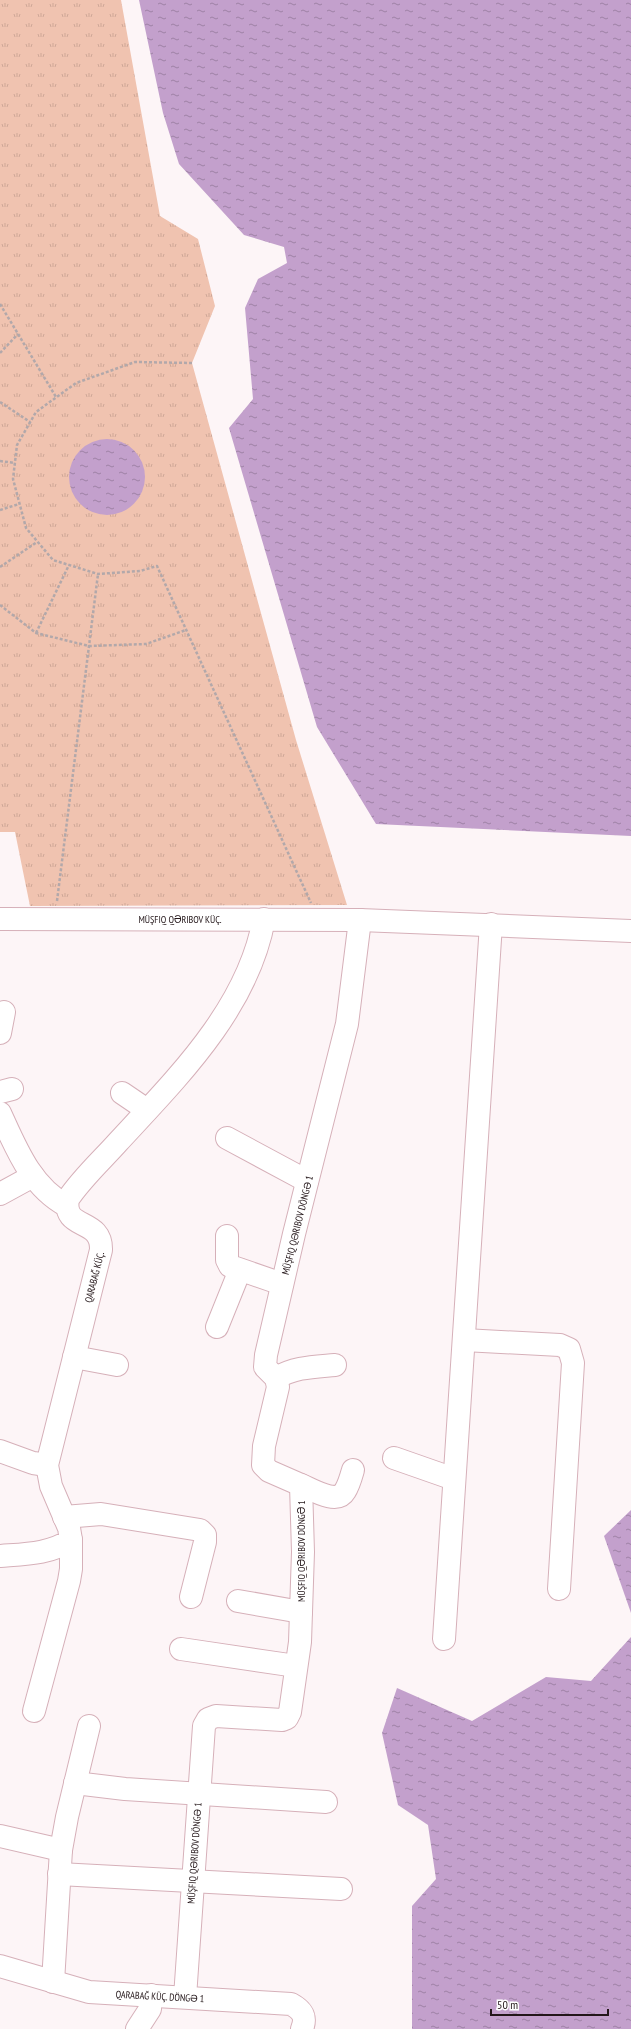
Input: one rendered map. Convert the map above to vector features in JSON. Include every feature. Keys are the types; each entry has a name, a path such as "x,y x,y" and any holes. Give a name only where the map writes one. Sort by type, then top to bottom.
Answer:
{"street":[{"name":"MÜŞFIQ QƏRIBOV KÜÇ.","path":"0,919 360,920 491,924 631,931"},
{"path":"67,1206 68,1199 73,1192 198,1052 222,1017 246,977 259,944 264,919"},
{"name":"MÜŞFIQ QƏRIBOV DÖNGƏ 1","path":"185,1997 204,1726 208,1719 216,1716 282,1720 287,1718 290,1712 301,1612 303,1552 302,1485 269,1471 263,1465 264,1446 278,1387 276,1378 265,1366 266,1355 282,1284 347,1024 360,920"},
{"path":"444,1639 491,924"},
{"path":"0,1033 4,1012"},
{"path":"122,1093 147,1110"},
{"name":"QARABAĞ KÜÇ.","path":"0,1113 19,1155 33,1176 45,1191 67,1206 72,1218 97,1232 101,1241 101,1250 48,1465 51,1486 64,1517 71,1540 72,1562 69,1581 34,1711"},
{"path":"227,1138 307,1181"},
{"path":"0,1194 33,1176"},
{"path":"227,1236 227,1260 230,1266 282,1284"},
{"path":"217,1327 240,1270"},
{"path":"464,1340 560,1345 570,1349 573,1363 558,1589"},
{"path":"74,1357 117,1365"},
{"path":"276,1378 289,1371 301,1368 335,1365"},
{"path":"0,1450 33,1463 48,1465"},
{"path":"394,1458 454,1479"},
{"path":"302,1485 333,1498 340,1496 345,1492 353,1470"},
{"path":"64,1517 101,1514 200,1530 205,1535 206,1542 191,1597"},
{"path":"0,1556 41,1552 61,1546 71,1540"},
{"path":"238,1601 301,1612"},
{"path":"181,1649 296,1666"},
{"path":"53,1982 61,1850 89,1726"},
{"path":"75,1783 125,1790 326,1802"},
{"path":"0,1836 61,1850"},
{"path":"59,1874 341,1889"},
{"name":"QARABAĞ KÜÇ. DÖNGƏ 1","path":"0,1966 89,1992 291,2004 301,2009 304,2018 302,2029"},
{"path":"137,2029 150,2009 151,1996"}],"path":[{"path":"0,304 56,397"},
{"path":"0,353 18,334"},
{"path":"192,363 135,362 76,383 36,412 17,445 13,479 26,528 53,560 98,574 140,571 157,566 312,905"},
{"path":"0,402 30,422"},
{"path":"0,461 15,463"},
{"path":"0,510 20,504"},
{"path":"0,567 37,542"},
{"path":"36,633 69,565"},
{"path":"56,906 98,574"},
{"path":"0,606 36,633 89,646 146,644 186,630"}],"green space":[{"path":"0,0 121,0 160,216 198,239 215,306 192,363 296,740 347,905 30,906 15,832 0,832"}],"water":[{"path":"139,0 631,0 631,836 376,824 317,727 229,428 253,399 245,308 258,279 287,263 284,247 244,235 179,164 163,113"},
{"path":"107,439 121,442 134,450 142,463 145,477 142,491 134,504 121,512 107,515 93,512 80,504 72,491 69,477 72,463 80,450 93,442"},
{"path":"631,1510 631,1613 604,1536"},
{"path":"631,1637 631,2029 412,2029 412,1906 436,1879 428,1825 398,1805 382,1733 397,1688 472,1721 546,1677 591,1681"}]}
